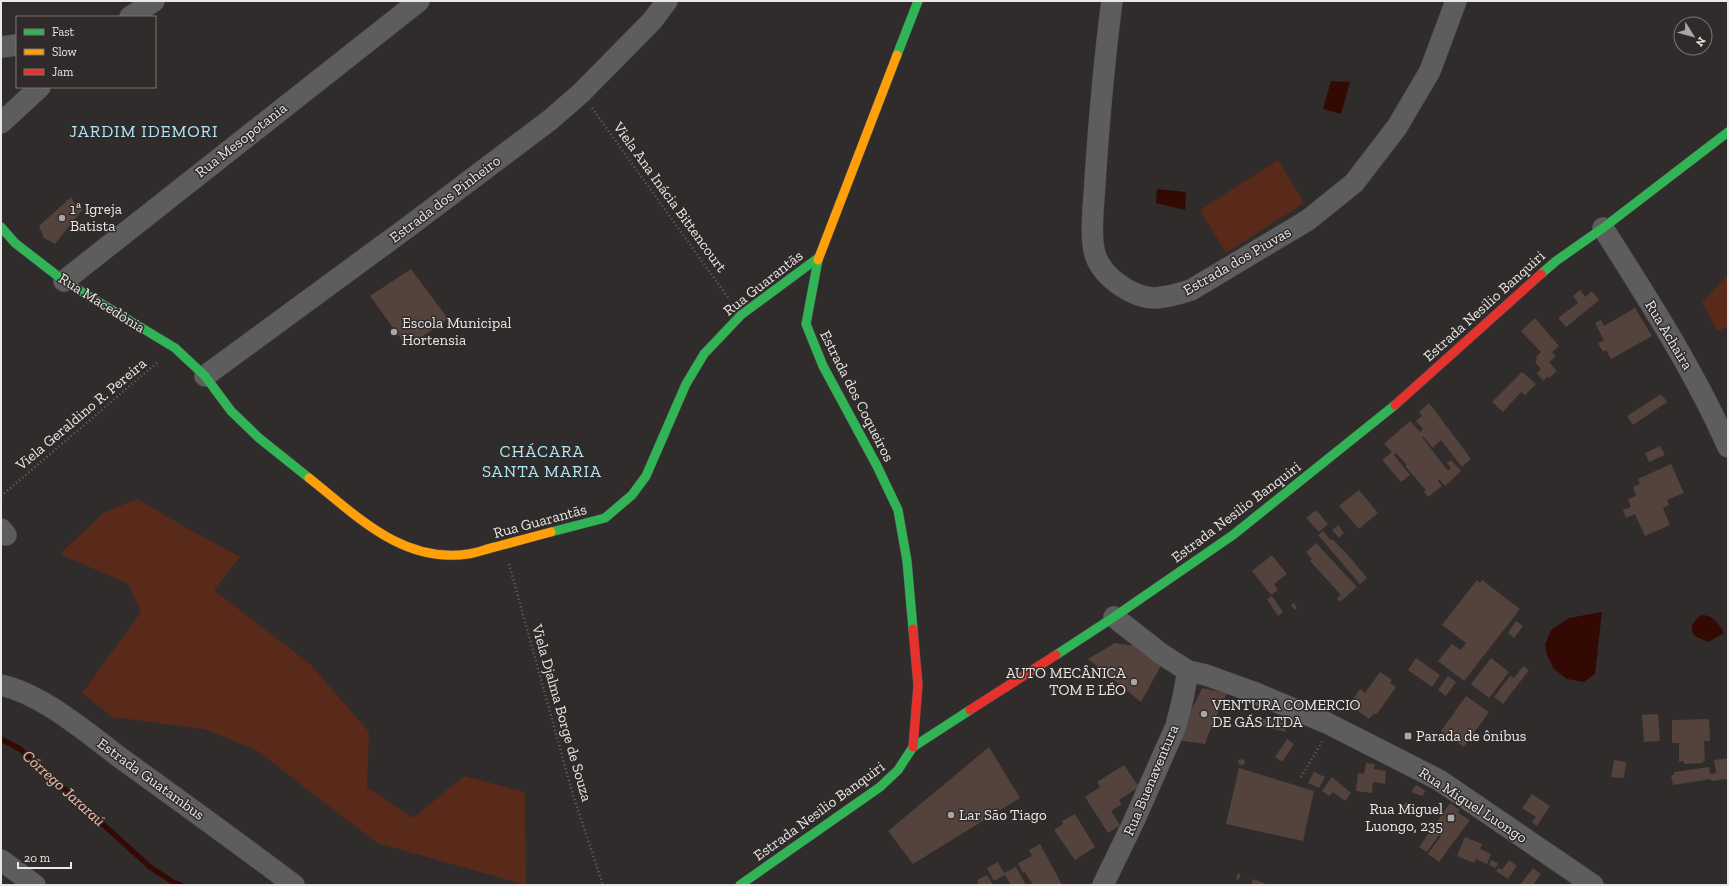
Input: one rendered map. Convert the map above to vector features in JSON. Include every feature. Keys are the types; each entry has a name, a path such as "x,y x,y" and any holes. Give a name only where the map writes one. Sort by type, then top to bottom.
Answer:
{"street":[{"path":"132,16 154,1"},
{"name":"Rua Mesopotania","path":"64,281 419,1"},
{"name":"Estrada dos Pinheiro","path":"205,376 408,227 550,120 581,93 652,21 667,1"},
{"name":"Estrada dos Coqueiros","path":"913,746 918,685 906,561 898,510 877,466 823,366 806,324 818,258 918,1"},
{"name":"Estrada dos Piuvas","path":"1112,1 1101,90 1092,226 1096,257 1107,274 1116,283 1136,293 1154,298 1172,296 1191,290 1308,220 1354,183 1397,128 1430,71 1456,1"},
{"path":"1,47 16,45"},
{"path":"1,123 34,89"},
{"name":"Estrada Nesilio Banquiri","path":"740,885 880,787 898,770 913,746 1114,617 1233,535 1384,415 1556,261 1603,228 1728,132"},
{"name":"Rua Macedônia","path":"1,227 15,243 64,281 174,348 205,376"},
{"name":"Rua Achaira","path":"1603,228 1681,353 1712,411 1728,447"},
{"name":"Rua Guarantãs","path":"205,376 231,411 259,438 377,532 400,545 421,552 444,555 468,554 504,546 605,518 632,495 646,476 680,396 704,354 741,315 818,258"},
{"name":"Rua Miguel Luongo","path":"1114,617 1160,653 1188,671 1206,675 1253,692 1327,723 1439,780 1593,885"},
{"name":"Rua Buenaventura","path":"1102,885 1134,821 1176,726 1184,698 1188,671"},
{"name":"Estrada Guatambus","path":"1,685 15,688 53,709 81,727 294,885"},
{"path":"1,860 35,885"}],"path":[{"name":"Viela Ana Inácia Bittencourt","path":"581,93 741,315"},
{"name":"Viela Geraldino R. Pereira","path":"1,496 174,348"},
{"name":"Viela Djalma Borge de Souza","path":"504,546 573,795 603,885"},
{"path":"1301,777 1323,740"}],"shaded area":[{"path":"1331,81 1350,82 1341,114 1323,109"},
{"path":"1278,160 1304,203 1226,253 1200,210"},
{"path":"1157,189 1186,192 1185,210 1156,203"},
{"path":"1728,275 1728,327 1717,331 1702,302"},
{"path":"138,499 183,526 240,557 214,590 311,665 369,732 367,787 413,818 464,776 525,792 526,885 377,843 256,750 204,729 112,717 82,693 141,612 128,584 60,554 104,512"},
{"path":"1602,612 1595,674 1584,682 1567,679 1554,669 1547,655 1545,645 1551,630 1569,618"},
{"path":"1702,615 1712,618 1718,623 1724,633 1708,642 1695,636 1692,632 1692,626 1698,617"}],"building":[{"name":"1ª Igreja Batista","path":"71,197 75,204 83,209 55,244 44,238 39,226"},
{"path":"411,269 448,319 407,347 370,296"},
{"path":"1580,290 1585,297 1592,291 1599,300 1566,327 1558,318 1578,303 1573,296"},
{"path":"1635,308 1652,336 1611,359 1606,350 1603,352 1598,343 1604,340 1595,323 1601,320 1604,326"},
{"path":"1535,318 1559,346 1552,352 1556,356 1549,362 1557,371 1543,381 1537,373 1541,369 1535,362 1537,359 1536,357 1541,352 1521,331"},
{"path":"1522,372 1536,384 1525,395 1521,392 1503,412 1492,402"},
{"path":"1661,394 1667,402 1633,425 1627,416"},
{"path":"1429,403 1471,459 1462,467 1441,440 1433,448 1423,436 1422,437 1448,471 1451,468 1447,463 1451,460 1461,471 1445,486 1439,479 1438,481 1442,486 1428,497 1424,492 1426,490 1396,453 1394,455 1410,475 1401,482 1382,460 1392,452 1384,444 1410,421 1420,432 1423,429 1416,421 1422,416 1419,412"},
{"path":"1660,446 1665,455 1649,462 1645,453"},
{"path":"1671,464 1684,493 1667,500 1669,505 1663,508 1670,525 1645,536 1635,514 1626,518 1623,510 1631,507 1628,499 1636,496 1633,487 1640,484 1638,479"},
{"path":"1359,490 1378,513 1359,529 1339,506"},
{"path":"1316,510 1328,524 1319,532 1306,518"},
{"path":"1338,525 1344,533 1339,538 1332,530"},
{"path":"1323,531 1330,540 1332,539 1346,553 1367,578 1360,584 1318,535"},
{"path":"1316,543 1357,587 1340,602 1337,598 1341,595 1310,561 1312,559 1306,552"},
{"path":"1272,555 1287,574 1274,584 1278,590 1271,595 1252,571"},
{"path":"1477,580 1480,583 1482,580 1520,609 1464,681 1438,661 1452,644 1461,650 1466,643 1442,625"},
{"path":"1272,596 1283,612 1278,616 1267,599"},
{"path":"1294,603 1297,608 1295,610 1291,605"},
{"path":"1516,621 1523,626 1514,638 1508,633"},
{"name":"AUTO MECÂNICA TOM E LÉO","path":"1115,643 1141,647 1163,662 1141,702 1088,659"},
{"path":"1416,658 1440,675 1432,687 1408,670"},
{"path":"1491,658 1509,672 1489,698 1471,684"},
{"path":"1523,666 1529,670 1503,704 1494,697 1510,676 1514,678"},
{"path":"1380,672 1392,680 1390,683 1396,687 1376,715 1374,713 1369,719 1349,705 1360,689 1365,693"},
{"path":"1448,676 1456,682 1446,696 1438,690"},
{"name":"VENTURA COMERCIO DE GÁS LTDA","path":"1202,688 1227,693 1205,744 1177,740"},
{"path":"1466,696 1489,712 1464,747 1441,731"},
{"path":"1658,714 1660,741 1644,742 1642,715"},
{"path":"1260,718 1286,723 1285,732 1259,725"},
{"path":"1709,719 1710,741 1704,741 1705,761 1703,761 1703,763 1684,764 1684,761 1679,762 1679,743 1672,743 1672,720"},
{"path":"1287,739 1294,744 1282,762 1275,757"},
{"name":"Lar São Tiago","path":"989,747 1020,798 913,864 888,831"},
{"path":"1728,758 1728,779 1711,781 1711,779 1673,785 1671,775 1674,775 1674,772 1709,767 1710,774 1716,773 1714,760"},
{"path":"1244,759 1245,764 1239,765 1238,760"},
{"path":"1614,760 1626,762 1624,778 1611,777"},
{"path":"1366,763 1375,764 1374,769 1386,771 1385,784 1373,782 1372,793 1356,791 1358,773 1364,774"},
{"path":"1124,765 1139,787 1119,800 1122,804 1111,811 1120,825 1108,833 1085,797 1100,787 1097,782"},
{"path":"1239,768 1314,791 1303,841 1226,824"},
{"path":"1314,772 1325,777 1319,788 1308,783"},
{"path":"1332,777 1351,793 1345,801 1333,792 1329,796 1322,791"},
{"path":"1416,785 1426,791 1422,796 1411,792"},
{"path":"1532,794 1550,806 1537,826 1532,822 1536,817 1522,808"},
{"path":"1406,802 1411,805 1408,809 1403,806"},
{"path":"1450,803 1460,810 1458,813 1470,820 1439,862 1428,854 1441,836 1439,835 1427,852 1419,847"},
{"path":"1075,814 1095,847 1075,860 1054,830 1063,824 1062,821"},
{"path":"1465,837 1482,844 1480,849 1491,854 1487,864 1476,859 1474,863 1457,856"},
{"path":"1040,844 1062,885 1033,885 1025,872 1023,873 1018,863 1032,856 1029,850"},
{"path":"1491,860 1498,863 1496,868 1489,865"},
{"path":"1509,860 1517,866 1508,879 1496,871 1499,868 1502,870"},
{"path":"998,862 1004,873 1016,867 1026,885 1011,885 1005,875 994,881 987,868"},
{"path":"1533,868 1541,874 1533,885 1521,884"},
{"path":"1238,873 1241,875 1238,880 1236,879"},
{"path":"987,875 993,885 979,885 977,880"},
{"path":"1253,879 1269,885 1251,885"}],"waterway":[{"name":"Córrego Jararaú","path":"1,739 20,749 150,867 173,882 181,885"}],"traffic: fast":[{"path":"897,55 918,1"},
{"path":"1541,274 1556,261 1603,228 1728,132"},
{"path":"1,227 15,243 64,281 175,348 205,376 231,411 259,438 309,478"},
{"path":"551,532 605,518 632,495 646,476 686,384 704,354 741,315 818,258"},
{"path":"818,260 806,324 823,366 877,466 898,510 907,561 913,629"},
{"path":"1056,655 1233,535 1395,405"},
{"path":"740,885 880,787 898,770 913,747 970,710"}],"traffic: slow":[{"path":"818,260 897,55"},
{"path":"309,478 344,507 381,534 422,552 444,555 468,554 551,532"}],"traffic: jam":[{"path":"1395,405 1541,274"},
{"path":"913,629 918,685 913,747"},
{"path":"970,710 1056,655"}],"place":[{"name":"1ª Igreja Batista","path":"62,218"},
{"name":"Escola Municipal Hortensia","path":"394,332"},
{"name":"AUTO MECÂNICA TOM E LÉO","path":"1134,682"},
{"name":"VENTURA COMERCIO DE GÁS LTDA","path":"1204,714"},
{"name":"Parada de ônibus","path":"1408,736"},
{"name":"Lar São Tiago","path":"951,815"},
{"name":"Rua Miguel Luongo, 235","path":"1451,818"}],"district":[{"name":"JARDIM IDEMORI","path":"144,131"},
{"name":"CHÁCARA SANTA MARIA","path":"542,461"}]}
